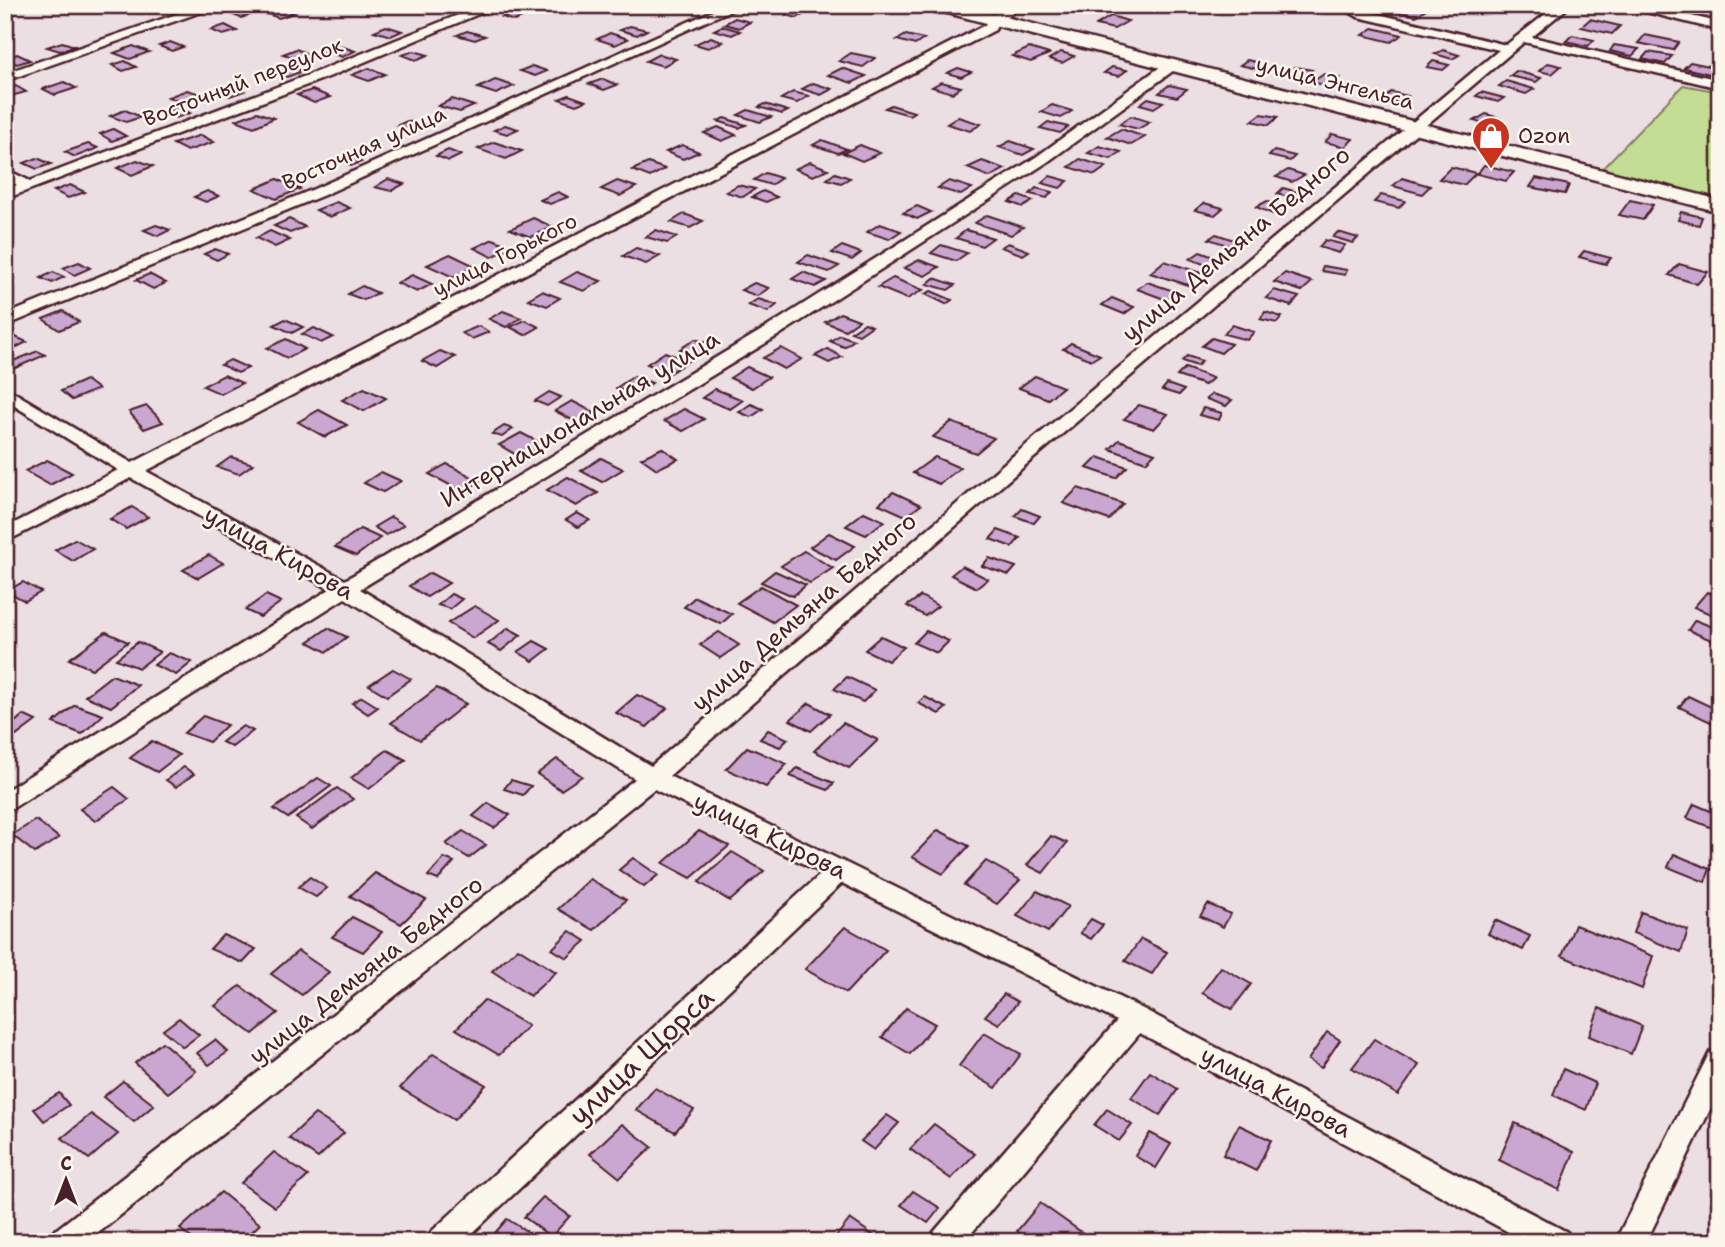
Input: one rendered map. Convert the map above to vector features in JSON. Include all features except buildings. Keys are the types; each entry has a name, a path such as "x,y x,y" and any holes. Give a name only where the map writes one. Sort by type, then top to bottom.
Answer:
{"street":[{"path":"5,76 215,5"},
{"name":"Восточный переулок","path":"5,195 326,73 494,5"},
{"name":"Восточная улица","path":"5,321 319,192 736,5"},
{"name":"улица Энгельса","path":"938,5 1720,206"},
{"name":"улица Горького","path":"5,536 991,27 992,20 1018,5"},
{"path":"1343,5 1362,14 1720,84"},
{"name":"улица Демьяна Бедного","path":"64,1242 652,778 1014,465 1515,44 1565,5"},
{"path":"1625,5 1714,25"},
{"name":"Интернациональная улица","path":"5,802 345,589 773,331 1041,160 1172,65"},
{"path":"5,173 29,186"},
{"name":"улица Кирова","path":"5,392 132,471 345,589 652,778 1136,1018 1556,1242"},
{"name":"улица Щорса","path":"442,1242 841,870"},
{"path":"945,1242 1136,1018"},
{"path":"1630,1242 1720,1060"}],"green space":[{"path":"1683,85 1720,92 1720,206 1597,174"}],"place":[{"name":"Ozon","path":"1491,170"}]}
